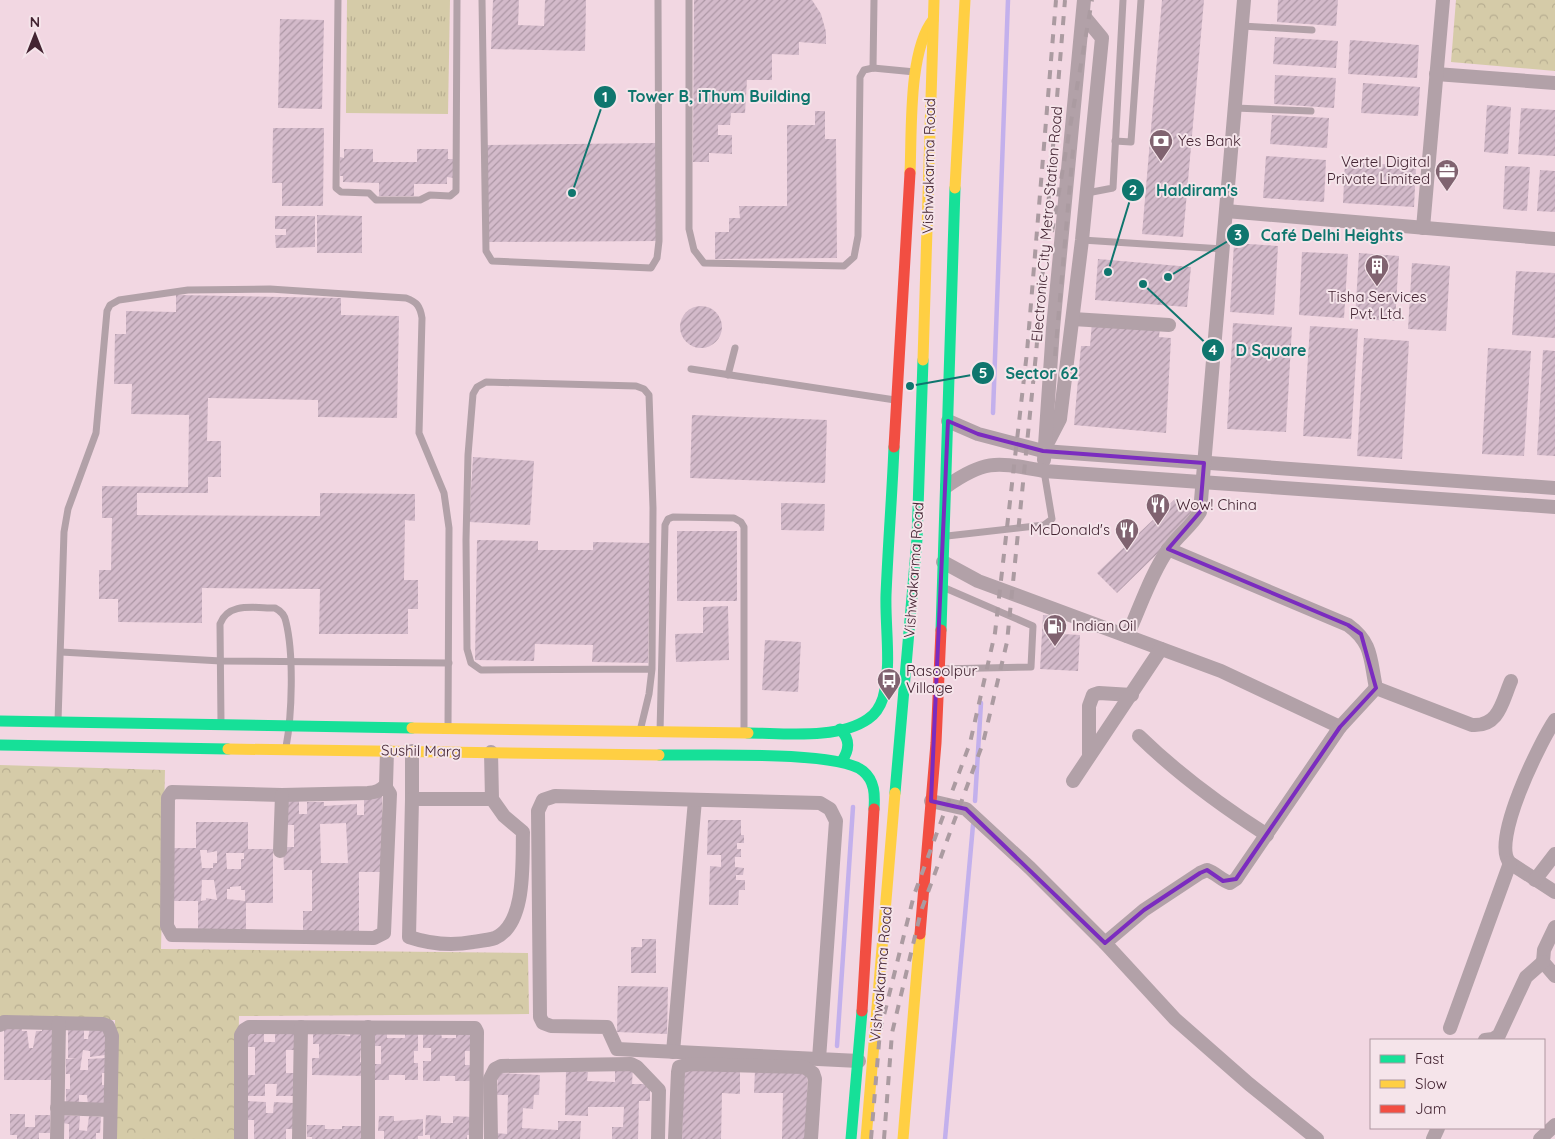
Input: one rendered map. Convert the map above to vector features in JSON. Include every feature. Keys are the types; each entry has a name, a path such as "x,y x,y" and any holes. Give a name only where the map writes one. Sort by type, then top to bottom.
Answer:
{"street":[{"name":"Vishwakarma Road","path":"866,1139 906,677 903,552 927,272 934,0"},
{"name":"Vishwakarma Road","path":"903,1139 931,801 939,670 947,486 950,274 966,0"},
{"name":"Electronic City Metro Station Road","path":"1044,471 1043,451 1084,0"},
{"path":"1127,636 1168,549 1194,523 1200,512 1244,0"},
{"path":"1422,228 1443,0"},
{"path":"1043,451 1060,419 1082,240 1102,38 1083,15"},
{"path":"884,698 903,552 896,400 916,72 918,50 927,27 934,20"},
{"path":"1436,74 1555,83"},
{"path":"1226,211 1555,240"},
{"path":"929,219 930,227 939,233 949,230 953,220"},
{"path":"927,272 930,264 940,260 948,266 950,274"},
{"path":"1073,318 1168,325"},
{"path":"948,421 978,434 1043,451 1555,488"},
{"path":"947,486 978,467 999,463 1044,471 1555,507"},
{"path":"1168,549 1348,625 1361,634 1367,645 1376,688"},
{"path":"943,562 978,581 1222,671 1340,727"},
{"path":"1073,781 1161,649"},
{"name":"Sushil Marg","path":"0,722 58,721 815,734 852,727 872,716 884,698 906,677"},
{"path":"1376,688 1464,722 1484,726 1491,721 1497,712 1512,681"},
{"path":"1105,943 1144,910 1200,873 1207,870 1223,881 1230,883 1236,879 1340,727 1376,688"},
{"path":"1089,756 1089,706 1093,695 1098,693 1132,695"},
{"path":"1555,720 1530,766 1508,827 1504,844 1506,858 1510,863 1555,892"},
{"path":"840,730 846,734 849,743 846,756 842,761 869,776 874,788 866,962 851,1139"},
{"path":"1138,736 1190,782 1222,807 1267,835"},
{"name":"Sushil Marg","path":"0,745 776,757 842,761"},
{"path":"385,786 381,791 368,794 282,795 172,792 168,798 168,926 172,935 374,938 384,934 390,794 385,786 387,751"},
{"path":"412,751 409,937 430,944 466,943 496,938 512,922 522,896 523,832 504,816 492,799 491,752"},
{"path":"280,851 282,795"},
{"path":"819,1059 836,820 830,809 820,803 555,796 543,800 538,811 540,1017 543,1023 551,1026 608,1027 617,1049 859,1061"},
{"path":"412,799 492,799"},
{"path":"673,1052 695,800"},
{"path":"931,801 966,810 1105,943 1175,1019 1249,1084 1317,1139"},
{"path":"1535,880 1555,854"},
{"path":"1450,1028 1510,863"},
{"path":"1493,1039 1499,1035 1526,977 1543,962 1544,950 1555,928"},
{"path":"866,962 882,963"},
{"path":"1543,962 1555,976"},
{"path":"0,1025 4,1022 103,1024 108,1026 112,1036 110,1139"},
{"path":"57,1139 59,1023"},
{"path":"241,1139 242,1035 244,1030 249,1027 475,1028 477,1032 476,1139"},
{"path":"299,1139 300,1027"},
{"path":"368,1027 368,1139"},
{"path":"491,1139 490,1079 496,1069 501,1066 631,1064 638,1067 659,1090 658,1139"},
{"path":"675,1139 678,1072 680,1067 690,1064 804,1067 810,1069 815,1079 811,1139"},
{"path":"57,1108 110,1110"},
{"path":"1540,1139 1555,1125"}],"lane":[{"path":"338,0 336,188 341,192 369,193 376,200 420,200 430,194 450,196 456,191 457,0"},
{"path":"482,0 486,251 492,261 651,268 657,258 659,241 658,0"},
{"path":"689,0 689,229 694,250 704,263 844,266 854,257 858,236 860,77 864,70 873,68 916,72"},
{"path":"873,68 874,0"},
{"path":"1087,193 1113,188 1123,0"},
{"path":"1115,141 1130,142 1141,0"},
{"path":"1242,26 1312,30"},
{"path":"1235,108 1311,111"},
{"path":"1082,240 1223,249"},
{"path":"58,721 64,532 68,509 96,433 105,320 110,304 119,300 188,290 270,289 406,298 415,302 420,308 422,318 419,433 444,494 448,511 448,728"},
{"path":"728,375 735,348"},
{"path":"691,369 896,400"},
{"path":"640,732 649,694 652,669 653,508 649,395 644,389 636,386 486,382 477,387 473,394 468,455 467,649 471,663 481,670 652,669"},
{"path":"944,537 1044,524 1052,519 1044,471"},
{"path":"660,732 665,524 668,519 673,517 734,518 744,528 744,733"},
{"path":"939,670 1031,667 1033,626 942,586"},
{"path":"221,725 220,624 228,611 235,608 275,608 280,611 286,622 290,662 290,726 285,749"},
{"path":"61,652 221,661 448,663"}],"highlighted area":[{"path":"948,421 978,434 1043,451 1204,463 1200,512 1168,549 1348,625 1361,634 1376,688 1340,727 1236,879 1223,881 1207,870 1200,873 1144,910 1105,943 966,809 931,801"}],"green space":[{"path":"347,0 450,0 448,114 346,113"},
{"path":"1456,0 1555,0 1555,71 1451,62"},
{"path":"0,765 165,770 161,949 528,953 529,1014 239,1016 237,1139 113,1139 115,1020 0,1019"}],"building":[{"path":"493,0 519,0 518,25 544,26 545,0 586,0 585,51 491,49"},
{"path":"694,0 812,0 821,14 826,32 826,44 799,42 799,55 772,54 772,80 747,80 745,113 731,113 730,125 718,125 718,135 732,135 732,154 709,153 709,162 693,162"},
{"path":"1162,0 1204,0 1183,237 1142,234"},
{"path":"1278,0 1338,0 1336,26 1277,22"},
{"path":"280,19 324,20 322,109 278,108"},
{"path":"1275,37 1338,41 1336,68 1273,64"},
{"path":"1350,40 1419,45 1417,78 1348,74"},
{"path":"1275,75 1336,78 1334,108 1274,104"},
{"path":"1363,83 1420,87 1418,116 1361,113"},
{"path":"1487,105 1511,107 1508,154 1484,152"},
{"path":"1521,108 1555,110 1555,156 1518,154"},
{"path":"815,111 825,111 825,139 836,139 837,258 715,259 715,232 729,232 729,218 740,218 739,206 787,206 787,125 815,125"},
{"path":"1272,115 1329,118 1327,148 1270,144"},
{"path":"273,128 324,128 323,206 282,206 282,183 272,183"},
{"path":"656,143 657,241 488,242 487,145"},
{"path":"344,149 373,149 373,162 417,162 417,149 448,149 448,159 455,159 455,178 447,177 447,184 414,184 414,196 379,196 379,183 343,182 343,176 340,176 340,157 344,158"},
{"path":"1266,156 1326,160 1324,202 1263,198"},
{"path":"1345,162 1416,166 1414,207 1343,203"},
{"path":"1505,166 1530,167 1527,211 1503,209"},
{"path":"1540,170 1555,171 1555,212 1537,211"},
{"path":"317,215 362,216 362,253 317,253"},
{"path":"275,216 315,216 315,247 276,248 275,235 286,235 286,229 275,229"},
{"path":"1234,243 1278,246 1274,315 1230,312"},
{"path":"1302,252 1348,254 1344,318 1299,315"},
{"name":"Tisha Services Pvt. Ltd.","path":"1359,253 1399,256 1395,321 1355,319"},
{"path":"1098,259 1191,267 1187,307 1095,300"},
{"path":"1412,263 1450,266 1446,331 1408,329"},
{"path":"1516,271 1555,273 1555,338 1512,335"},
{"path":"176,295 341,298 341,315 399,316 397,418 318,417 318,400 208,398 207,441 221,441 221,477 208,477 208,493 137,493 137,515 320,516 320,493 415,494 415,521 405,520 404,580 418,580 418,609 408,609 408,634 319,634 320,589 202,588 202,623 118,622 118,599 99,599 99,570 111,570 112,518 102,518 102,486 188,487 189,415 131,414 132,384 114,384 115,334 126,334 126,311 176,312"},
{"path":"697,306 705,306 716,312 722,327 716,342 705,348 697,348 686,342 680,331 680,323 686,312"},
{"path":"1092,322 1160,327 1159,337 1171,338 1166,433 1074,425 1081,346 1090,346"},
{"path":"1233,323 1292,327 1286,432 1227,429"},
{"path":"1310,326 1358,329 1351,439 1303,436"},
{"path":"1364,338 1409,341 1402,459 1357,456"},
{"path":"1488,348 1531,351 1524,456 1482,454"},
{"path":"1543,350 1555,351 1555,456 1537,455"},
{"path":"692,415 827,420 825,483 690,478"},
{"path":"473,457 534,461 530,525 469,522"},
{"path":"1177,497 1196,516 1117,593 1097,573"},
{"path":"781,503 825,504 824,531 781,530"},
{"path":"677,531 737,531 737,601 677,601"},
{"path":"477,540 538,541 538,550 593,550 593,542 650,543 648,663 592,662 593,645 535,644 534,661 475,660"},
{"path":"728,606 729,660 676,662 675,634 703,633 703,607"},
{"path":"1043,615 1064,616 1063,634 1080,635 1078,671 1040,669"},
{"path":"765,640 801,642 798,692 762,690"},
{"path":"364,795 382,795 382,872 359,872 359,934 303,934 303,911 312,911 312,870 284,870 283,847 294,847 294,825 283,825 283,799 299,799 299,814 307,814 307,802 324,802 324,806 357,804 357,815 364,815","holes":["346,823 348,863 321,863 320,824"]},
{"path":"708,820 741,820 741,835 744,835 744,843 737,843 737,849 741,849 741,857 735,857 735,867 744,868 743,875 736,875 736,880 745,880 745,890 739,890 738,905 709,905 710,866 721,867 721,855 707,855"},
{"path":"196,822 248,822 248,849 273,849 273,903 246,903 246,930 198,930 198,901 174,901 174,848 196,848","holes":["200,850 207,850 207,853 217,851 217,863 213,863 213,868 202,868","226,853 244,853 244,859 241,859 241,869 227,869","202,880 214,880 217,900 206,898 206,900 201,901","241,886 241,890 245,890 245,901 227,899 227,889 230,889 230,887"]},
{"path":"642,939 656,939 656,973 631,973 631,947 642,947"},
{"path":"618,986 668,987 667,1034 617,1032"},
{"path":"4,1025 22,1025 22,1031 27,1031 29,1048 33,1048 36,1031 42,1031 42,1025 53,1028 53,1080 4,1080"},
{"path":"90,1026 106,1029 105,1055 90,1057 90,1051 83,1050 80,1070 88,1070 88,1059 106,1058 106,1073 102,1073 102,1085 106,1085 106,1105 88,1105 87,1095 79,1095 79,1105 66,1105 66,1089 70,1089 70,1074 66,1074 66,1059 77,1059 68,1058 68,1027 84,1027 84,1039 88,1039"},
{"path":"247,1030 264,1031 264,1042 275,1042 275,1031 297,1031 297,1050 286,1050 286,1073 297,1073 297,1096 276,1096 277,1084 265,1084 265,1096 247,1096 247,1075 255,1075 255,1047 247,1047"},
{"path":"313,1032 350,1036 350,1033 367,1033 366,1046 361,1046 360,1062 366,1062 366,1076 312,1075 312,1058 319,1058 319,1044 313,1044"},
{"path":"375,1033 387,1033 387,1038 405,1038 405,1033 418,1033 418,1051 414,1051 414,1063 418,1063 418,1080 405,1080 405,1075 389,1075 389,1080 375,1080 375,1064 381,1064 381,1046 375,1046"},
{"path":"423,1034 441,1034 442,1038 456,1038 456,1034 471,1034 472,1051 465,1051 465,1065 472,1065 472,1081 455,1081 455,1076 440,1076 440,1081 423,1081 423,1061 431,1061 431,1048 423,1048"},
{"path":"615,1066 633,1067 632,1084 650,1084 650,1101 639,1101 638,1139 612,1139 612,1127 623,1127 624,1107 588,1107 588,1116 565,1115 566,1071 588,1072 587,1081 615,1082"},
{"path":"684,1069 740,1071 740,1094 722,1093 721,1139 682,1139"},
{"path":"755,1070 808,1071 806,1139 782,1139 783,1093 754,1093"},
{"path":"498,1073 540,1075 539,1095 534,1095 533,1109 523,1108 522,1128 558,1130 558,1121 581,1121 580,1139 495,1139 495,1133 507,1134 508,1095 497,1095"},
{"path":"246,1101 266,1102 266,1113 273,1113 274,1102 294,1103 293,1129 286,1129 286,1139 254,1139 254,1120 246,1120"},
{"path":"10,1114 25,1114 25,1127 35,1127 35,1115 50,1115 50,1133 39,1133 39,1139 17,1139 17,1135 10,1135"},
{"path":"62,1115 80,1116 79,1130 87,1131 89,1116 101,1117 100,1133 96,1133 96,1139 69,1139 69,1124 62,1123"},
{"path":"426,1115 441,1116 441,1123 453,1123 453,1116 472,1117 471,1135 467,1135 467,1139 430,1139 430,1135 425,1135"},
{"path":"379,1116 394,1116 394,1121 423,1119 423,1136 418,1136 418,1139 384,1139 384,1131 378,1131"},
{"path":"307,1125 325,1125 325,1129 342,1129 342,1126 363,1126 363,1139 312,1139 312,1137 307,1137"}],"waterway":[{"path":"993,413 1008,0"},
{"path":"975,801 981,703"},
{"path":"837,1046 853,807"},
{"path":"945,1139 973,825"}],"railway":[{"path":"871,1139 880,1031 914,895 970,743 995,633 1027,352 1056,0"},
{"path":"884,1139 892,1033 921,911 983,743 1007,642 1036,354 1065,0"},
{"path":"1052,232 1092,0"},
{"path":"1055,356 1073,149"}],"traffic: fast":[{"path":"941,630 955,188"},
{"path":"895,793 917,539 923,360"},
{"path":"748,733 810,734 842,730 856,726 868,719 879,707 883,698 887,673 886,595 894,447"},
{"path":"0,721 412,728"},
{"path":"840,729 846,737 848,744 842,761"},
{"path":"0,745 228,749"},
{"path":"659,755 798,757 849,764 863,771 870,779 874,793 874,809"},
{"path":"851,1139 862,1011"}],"traffic: slow":[{"path":"923,360 934,0"},
{"path":"955,188 965,0"},
{"path":"910,173 915,71 919,51 925,34 933,20"},
{"path":"412,728 748,733"},
{"path":"228,749 659,755"},
{"path":"866,1139 895,793"},
{"path":"903,1139 920,934"}],"traffic: jam":[{"path":"894,447 910,173"},
{"path":"920,934 936,743 941,630"},
{"path":"862,1011 874,809"}],"place":[{"name":"Yes Bank","path":"1161,162"},
{"name":"Vertel Digital Private Limited","path":"1447,192"},
{"name":"Tower B, iThum Building","path":"572,193"},
{"name":"Haldiram's","path":"1108,272"},
{"name":"Café Delhi Heights","path":"1168,277"},
{"name":"D Square","path":"1143,284"},
{"name":"Tisha Services Pvt. Ltd.","path":"1377,287"},
{"name":"Sector 62","path":"910,386"},
{"name":"Wow! China","path":"1158,526"},
{"name":"McDonald's","path":"1127,551"},
{"name":"Indian Oil","path":"1055,647"},
{"name":"Rasoolpur Village","path":"889,701"}]}
